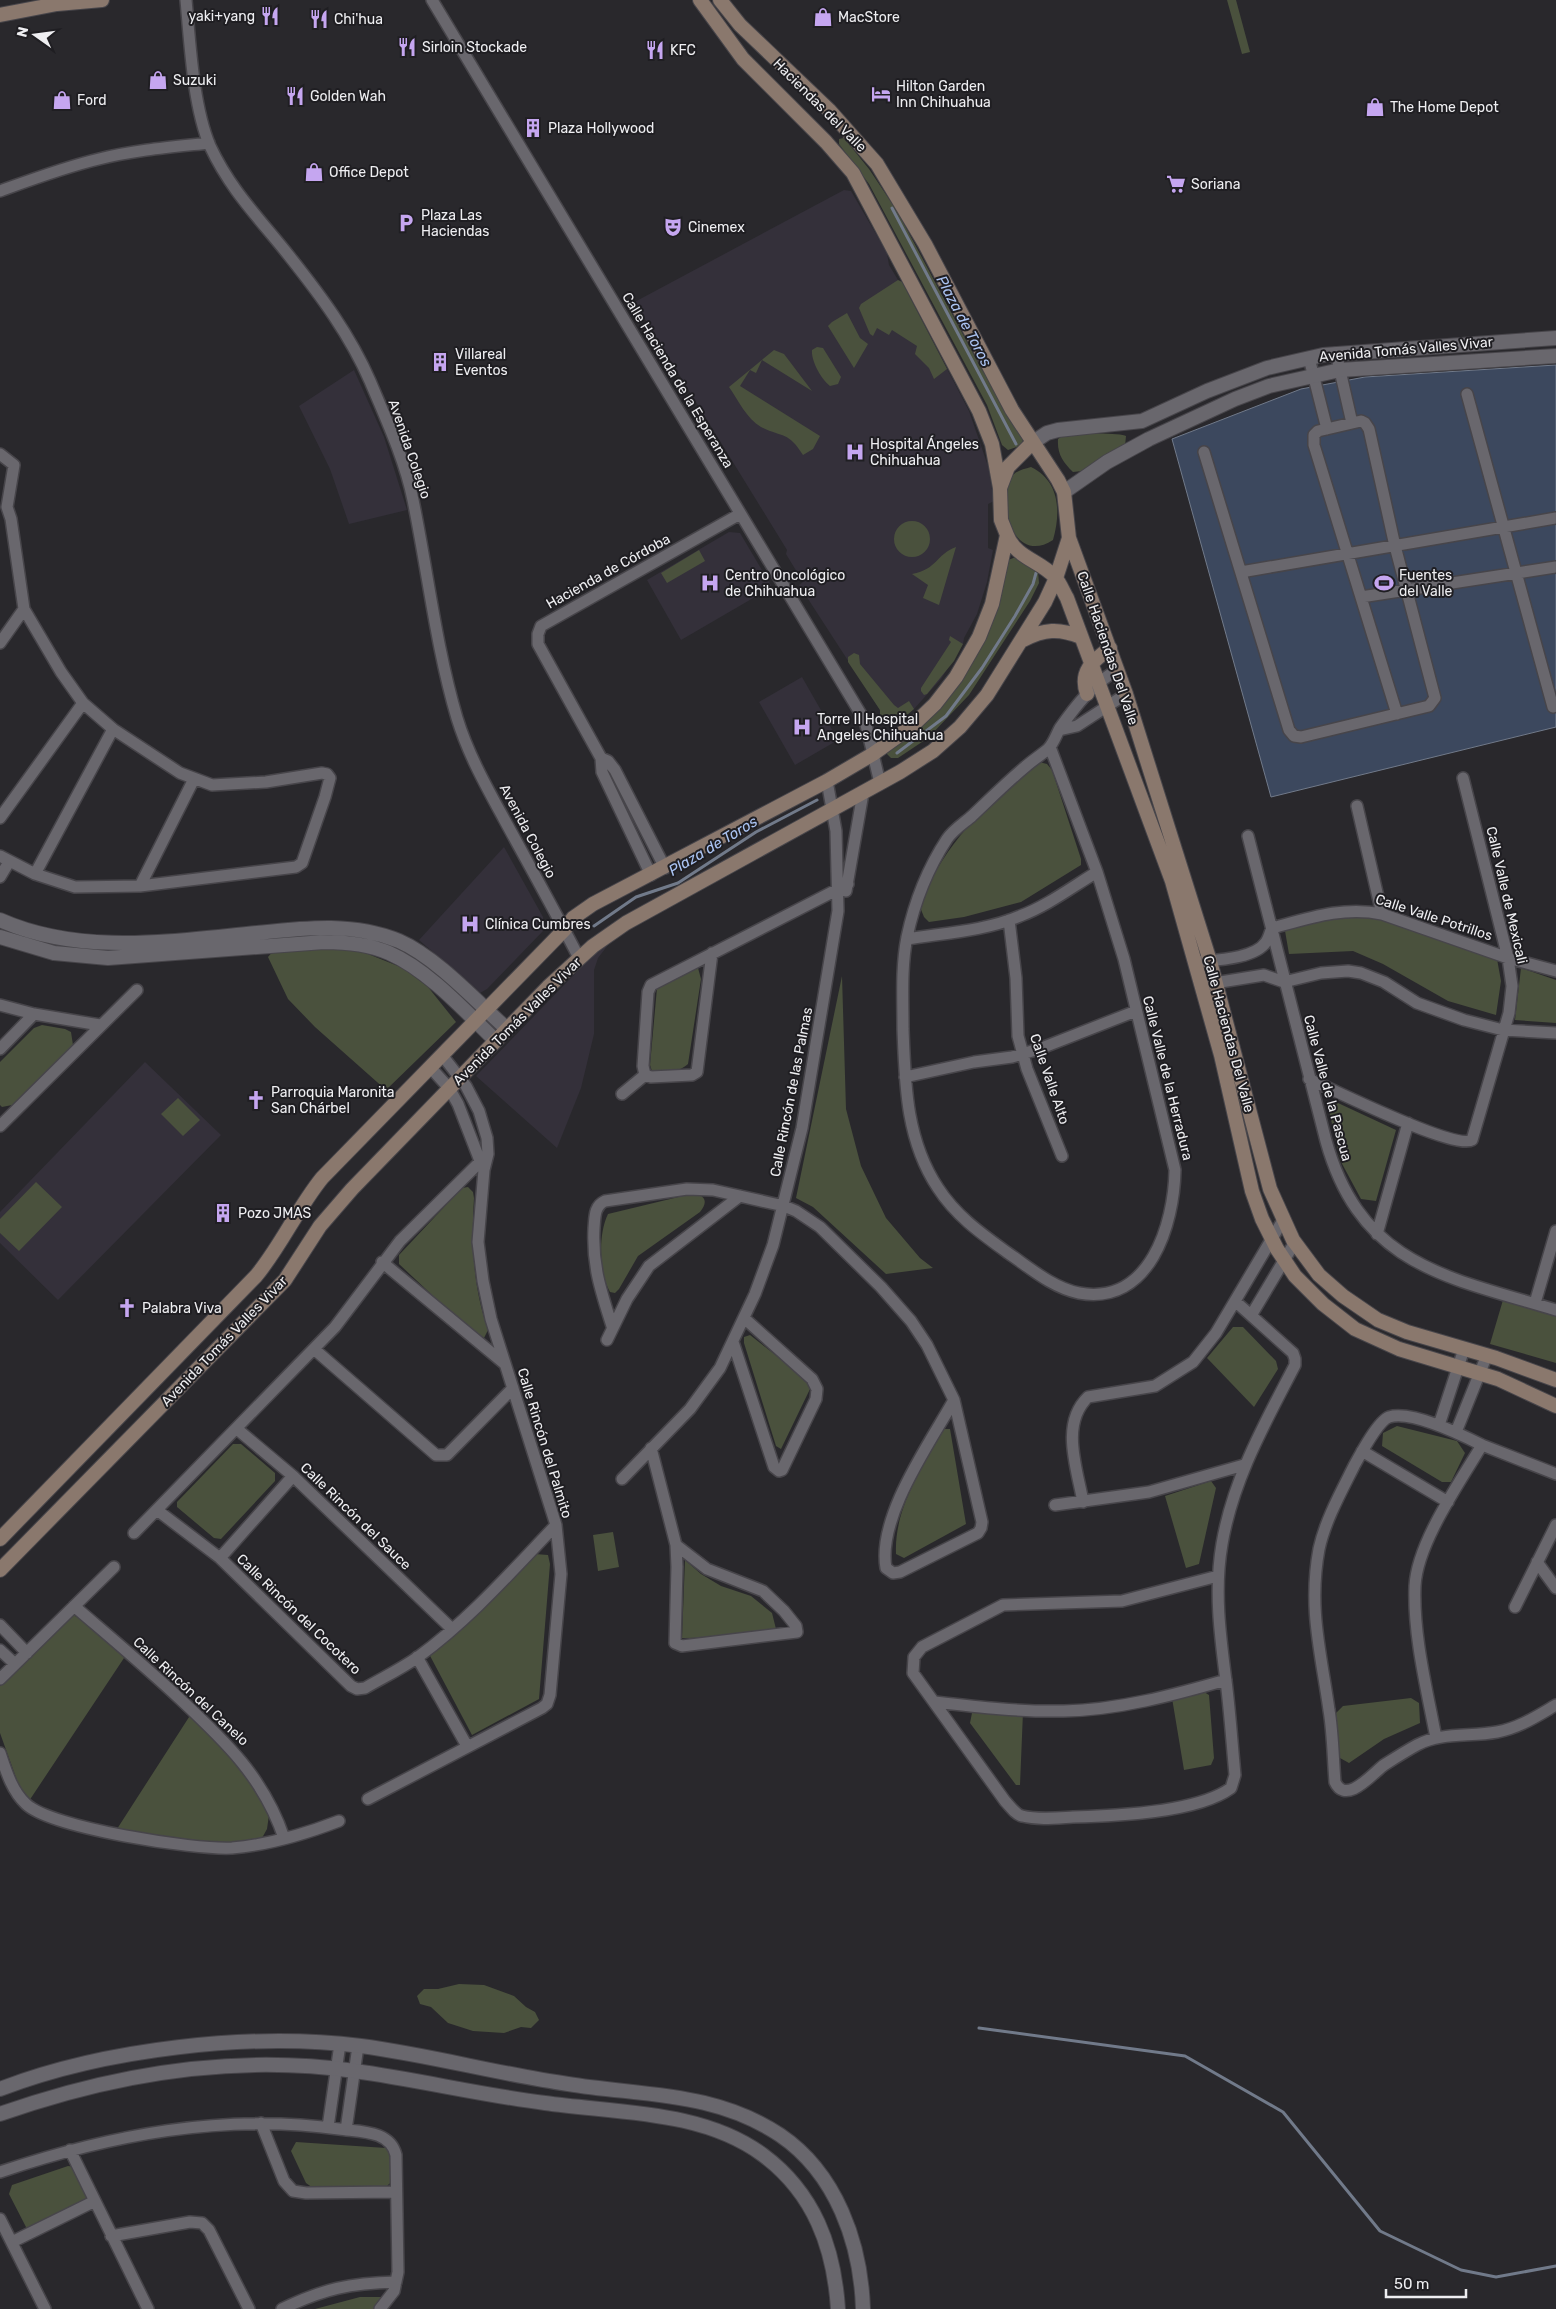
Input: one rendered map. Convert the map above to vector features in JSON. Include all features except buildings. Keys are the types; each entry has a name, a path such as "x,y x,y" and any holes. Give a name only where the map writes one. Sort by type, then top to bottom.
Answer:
{"main road":[{"path":"0,15 56,4 102,0"},
{"name":"Haciendas del Valle","path":"700,0 743,59 826,142 853,173 979,412 992,444 1000,488 999,510 1007,535"},
{"name":"Haciendas del Valle","path":"720,0 740,25 829,110 877,164 925,244 991,371 1032,443 1058,480 1064,492 1069,538"},
{"path":"1000,488 1008,467 1032,443"},
{"path":"1007,535 1017,552 1043,566 1056,578"},
{"name":"Avenida Tomás Valles Vivar","path":"0,1539 256,1276 272,1255 301,1207 322,1178 565,929 573,918 593,904 665,868 827,781 873,754 912,726 930,710 956,677 970,655 992,604 1007,535"},
{"name":"Avenida Tomás Valles Vivar","path":"0,1570 285,1280 331,1212 448,1088 580,958 626,923 833,810 933,751 960,727 987,695 1042,608 1056,578 1069,538"},
{"name":"Calle Haciendas Del Valle","path":"1069,538 1126,694 1210,960 1270,1189 1294,1242 1319,1275 1362,1311 1407,1332 1487,1355 1556,1380"},
{"name":"Calle Haciendas Del Valle","path":"1056,578 1066,598 1098,682 1101,710 1165,860 1196,962 1252,1191 1272,1240 1284,1260 1295,1276 1323,1304 1355,1329 1399,1349 1498,1379 1556,1406"},
{"path":"1022,640 1048,630 1060,630 1081,637"},
{"path":"1087,694 1084,678 1091,663 1110,648"}],"street":[{"name":"Avenida Colegio","path":"186,0 190,54 196,90 209,144 229,180 251,213 288,255 325,302 347,336 368,378 394,441 413,498 442,658 463,736 485,784 580,958"},
{"name":"Calle Hacienda de la Esperanza","path":"432,0 865,721 880,783"},
{"path":"0,191 63,168 100,158 138,151 209,144"},
{"name":"Avenida Tomás Valles Vivar","path":"1032,443 1047,433 1058,430 1142,421 1207,391 1267,368 1309,358 1336,353 1556,338"},
{"path":"1336,353 1352,423"},
{"name":"Avenida Tomás Valles Vivar","path":"1064,492 1107,462 1149,439 1235,399 1269,386 1340,370 1556,356"},
{"path":"1309,358 1327,429"},
{"path":"1467,394 1553,707"},
{"path":"1142,421 1149,439"},
{"path":"1204,452 1289,730 1294,736 1300,737 1397,714 1429,706 1434,702 1436,694 1395,546 1369,429 1365,423 1361,421 1318,431 1314,435 1314,445 1346,554 1397,714"},
{"path":"0,454 14,464 3,512 11,519 24,609 61,672 83,703 144,750 194,779 224,786 266,782 322,773 327,774 330,778 302,863 296,867 140,886 75,887 35,874 5,859 0,877"},
{"name":"Hacienda de Córdoba","path":"651,875 602,772 601,758 538,644 538,634 541,626 740,514"},
{"path":"1241,572 1556,518"},
{"path":"1361,597 1556,567"},
{"path":"0,643 24,609"},
{"name":"Calle Valle de la Herradura","path":"1050,747 1097,872 1124,959 1173,1156 1175,1183 1168,1219 1159,1250 1147,1267 1129,1282 1108,1293 1078,1293 1062,1287 1034,1271 974,1228 959,1215 937,1187 915,1140 910,1116 905,1077 902,988 907,939 923,888 948,837 1025,767 1050,747 1059,730 1087,694 1098,682 1117,670"},
{"path":"1087,694 1101,710"},
{"path":"1059,730 1077,726 1126,694"},
{"path":"0,818 83,703"},
{"path":"35,874 113,728"},
{"name":"Hacienda de Córdoba","path":"601,758 608,761 615,770 665,868"},
{"name":"Calle Valle de Mexicali","path":"1310,1078 1408,1123 1462,1141 1468,1142 1472,1140 1511,999 1508,958 1463,778"},
{"path":"140,886 194,779"},
{"name":"Calle Rincón de las Palmas","path":"622,1479 696,1402 720,1368 764,1271 784,1206 802,1128 838,912 836,842 833,810 827,781"},
{"path":"838,912 848,884 862,793"},
{"path":"1357,806 1382,914"},
{"name":"Calle Valle de la Pascua","path":"1248,836 1284,982 1332,1162 1347,1197 1377,1234 1410,1258 1442,1274 1556,1310"},
{"path":"836,842 855,843"},
{"path":"907,939 1009,920 1039,907 1097,872"},
{"path":"644,1075 643,1066 650,988 654,982 848,884"},
{"name":"Calle Valle Potrillos","path":"1272,928 1347,910 1364,910 1382,914 1508,958 1556,971"},
{"path":"0,920 56,938 101,943 332,927 376,934 401,942 424,956 507,1029"},
{"name":"Calle Valle Alto","path":"1009,920 1016,978 1018,1036 1022,1054 1062,1156"},
{"path":"1196,962 1244,956 1259,949 1266,942 1272,928"},
{"path":"0,937 38,950 90,958 128,958 343,942 374,948 395,956 417,969 496,1041"},
{"path":"644,1075 651,1077 692,1075 697,1072 712,953"},
{"path":"1202,985 1264,975 1284,982 1321,973 1348,971 1361,973 1384,982 1417,1003 1464,1020 1503,1030 1556,1033"},
{"path":"2,1120 137,990"},
{"path":"0,1005 34,1014 100,1026"},
{"path":"905,1077 1022,1054 1136,1012"},
{"path":"0,1049 34,1014"},
{"name":"Calle Rincón del Palmito","path":"368,1799 547,1704 561,1574 556,1525 505,1364 487,1300 480,1260 479,1222 487,1138 479,1111 460,1076 442,1055"},
{"name":"Calle Rincón del Palmito","path":"430,1067 448,1088 465,1118 484,1162"},
{"path":"622,1094 644,1075"},
{"path":"465,1118 479,1111"},
{"path":"1377,1234 1408,1123"},
{"path":"134,1533 314,1349 352,1307 382,1262 422,1217 484,1162"},
{"path":"612,1326 595,1268 593,1252 595,1214 598,1206 605,1201 687,1189 713,1190 784,1206 796,1211 820,1227 881,1287 911,1321 927,1345 954,1400 982,1522 978,1533 909,1568 893,1573 886,1568 887,1541 898,1502 954,1400"},
{"path":"607,1340 612,1326 634,1287 649,1266 740,1196"},
{"path":"1083,1502 1072,1426 1080,1404 1088,1397 1155,1386 1176,1375 1193,1362 1216,1334 1283,1220"},
{"path":"1535,1303 1556,1231"},
{"path":"1252,1314 1294,1242"},
{"path":"382,1262 505,1364"},
{"path":"1218,1576 1122,1601 1003,1605 922,1647 914,1657 913,1673 1005,1801 1020,1816 1040,1818 1124,1816 1212,1799 1231,1788 1235,1776 1226,1680 1220,1644 1218,1576 1222,1543 1244,1465 1295,1365 1296,1359 1293,1353 1252,1314 1236,1302"},
{"path":"732,1342 774,1467 779,1471 782,1470 816,1399 817,1389 812,1379 744,1318"},
{"path":"1439,1425 1464,1348"},
{"path":"314,1349 436,1455 440,1456 447,1455 513,1388"},
{"path":"1456,1432 1487,1355"},
{"path":"1556,1474 1482,1445 1439,1425 1405,1417 1390,1417 1383,1422 1362,1451 1331,1514 1319,1548 1313,1601 1315,1632 1330,1712 1335,1782 1337,1787 1342,1790 1351,1790 1360,1786 1384,1766 1418,1744 1436,1738 1482,1735 1517,1727 1556,1706"},
{"name":"Calle Rincón del Sauce","path":"237,1429 293,1476 452,1629"},
{"path":"1436,1738 1422,1658 1415,1584 1421,1561 1448,1502 1482,1445"},
{"path":"651,1448 676,1545 674,1639 678,1645 797,1632 796,1626 784,1611 763,1591 706,1569 676,1545"},
{"path":"1362,1451 1448,1502"},
{"path":"1055,1505 1149,1492 1244,1465"},
{"path":"220,1558 293,1476"},
{"name":"Calle Rincón del Cocotero","path":"158,1510 220,1558 354,1688 365,1688 417,1657 452,1629 556,1525"},
{"path":"1514,1607 1556,1525"},
{"path":"1537,1562 1556,1588"},
{"path":"0,1678 114,1566"},
{"name":"Calle Rincón del Canelo","path":"74,1606 142,1664 228,1745 262,1791 284,1838"},
{"path":"0,1625 27,1653"},
{"path":"0,1650 15,1664"},
{"path":"417,1657 467,1746"},
{"path":"934,1702 1003,1710 1066,1711 1116,1706 1226,1680"},
{"path":"0,1753 8,1776 26,1804 50,1818 63,1822 208,1848 244,1846 284,1838 306,1833 339,1821"},
{"path":"0,2089 23,2080 89,2062 189,2046 254,2043 340,2044 427,2057 550,2082 665,2095 715,2104 760,2122 782,2136 802,2153 821,2174 835,2196 857,2256 863,2309"},
{"path":"328,2128 340,2044"},
{"path":"346,2130 358,2046"},
{"path":"0,2114 31,2103 107,2082 179,2070 262,2065 355,2071 544,2103 702,2125 740,2140 762,2154 796,2185 823,2230 832,2258 838,2309"},
{"path":"544,2103 550,2082"},
{"path":"261,2123 284,2181 293,2191 306,2193 396,2192"},
{"path":"0,2172 70,2150 148,2133 226,2124 261,2123 328,2128 376,2135 390,2141 396,2155 396,2282 390,2298 380,2309"},
{"path":"70,2150 148,2309"},
{"path":"12,2242 95,2201"},
{"path":"0,2219 45,2309"},
{"path":"111,2236 190,2222 202,2224 209,2230 249,2309"},
{"path":"282,2309 318,2292 337,2287 396,2282"}],"shaded area":[{"name":"Hospital Ángeles Chihuahua","path":"844,190 851,191 887,253 889,265 898,280 902,282 969,411 988,466 994,501 988,504 988,548 993,550 987,582 977,614 964,638 963,644 941,679 914,709 894,724 884,721 880,716 880,710 799,585 803,582 786,554 787,550 640,311 629,305"},
{"path":"354,370 384,437 407,510 349,524 330,469 299,406"},
{"name":"Centro Oncológico de Chihuahua","path":"729,532 740,533 772,587 681,640 647,580"},
{"name":"Torre II Hospital Angeles Chihuahua","path":"802,677 838,740 795,765 759,702"},
{"path":"504,847 543,917 543,931 487,989 480,993 419,940"},
{"path":"608,945 598,958 594,970 594,1034 581,1088 557,1148 476,1076 598,950"},
{"path":"145,1062 221,1135 58,1300 0,1243 0,1212"}],"green space":[{"path":"1227,0 1236,0 1250,52 1242,54"},
{"path":"844,138 869,169 897,211 981,368 1019,429 1023,439 1022,445 1008,450 1002,445 987,405 869,184 839,144 839,139"},
{"path":"898,280 902,282 947,369 934,379 929,368 915,354 917,346 892,330 889,335 877,328 873,336 870,334 859,308 861,304"},
{"path":"847,313 860,338 868,344 854,368 828,326"},
{"path":"817,347 823,348 841,377 838,384 830,386 817,370 812,350"},
{"path":"774,350 784,354 812,391 762,360 756,373 750,370 740,386 820,436 813,449 803,455 789,438 756,424 729,387"},
{"path":"1066,433 1123,435 1126,436 1125,446 1082,471 1073,472 1064,461 1059,449 1058,439"},
{"path":"1031,467 1048,480 1056,498 1057,519 1053,540 1039,546 1027,544 1017,537 1006,512 1005,498 1013,475"},
{"path":"912,521 919,522 925,526 929,532 929,546 925,552 919,556 912,557 905,556 899,552 895,546 894,539 895,532 899,526 905,522"},
{"path":"956,547 939,605 923,598 928,585 912,574 927,569 949,550"},
{"path":"699,550 705,561 667,583 661,573"},
{"path":"1016,557 1038,572 1039,583 1030,601 969,695 928,738 898,758 891,758 887,754 887,749 958,678 1008,560"},
{"path":"950,636 963,644 954,661 927,694 924,695 921,688 951,642 949,640"},
{"path":"854,653 859,655 860,664 894,705 898,708 909,701 914,709 900,721 888,723 880,716 880,710 848,662 848,657"},
{"path":"1039,762 1047,764 1052,770 1081,859 1081,865 1021,902 964,917 929,922 924,917 920,907 929,884 954,844 985,809"},
{"path":"1343,912 1378,915 1497,959 1501,981 1496,1015 1448,1001 1383,964 1353,951 1289,954 1284,925"},
{"path":"315,948 358,950 403,968 428,987 456,1022 386,1090 315,1027 288,999 268,957 274,950"},
{"path":"693,966 698,968 701,979 688,1064 671,1072 661,1073 652,1071 650,1065 657,988"},
{"path":"1521,968 1556,980 1556,1023 1515,1020"},
{"path":"842,976 846,1109 861,1166 886,1218 920,1258 933,1268 886,1274 813,1207 796,1198"},
{"path":"42,1025 65,1029 71,1032 73,1045 12,1105 2,1107 0,1105 0,1062 34,1028"},
{"path":"178,1098 200,1120 183,1136 161,1114"},
{"path":"1338,1103 1396,1130 1376,1201 1361,1199 1340,1160 1328,1106"},
{"path":"36,1182 62,1207 19,1251 0,1233 0,1219"},
{"path":"468,1187 473,1192 474,1198 473,1248 476,1281 488,1330 484,1338 478,1338 399,1264 399,1255 462,1188"},
{"path":"695,1193 702,1196 705,1201 700,1212 638,1256 619,1289 615,1293 610,1292 606,1284 601,1253 601,1242 608,1214"},
{"path":"1503,1300 1556,1313 1556,1363 1490,1344"},
{"path":"1233,1327 1243,1327 1276,1361 1278,1369 1254,1407 1207,1358"},
{"path":"750,1335 805,1378 810,1389 781,1449 776,1446 744,1343 744,1337"},
{"path":"1397,1426 1457,1441 1465,1453 1451,1482 1442,1482 1382,1446 1383,1433"},
{"path":"943,1429 950,1429 966,1524 904,1558 896,1554 897,1537 904,1505 918,1474"},
{"path":"233,1444 241,1444 275,1473 275,1481 221,1539 214,1538 177,1507 177,1502"},
{"path":"1211,1481 1216,1488 1199,1564 1186,1568 1165,1496"},
{"path":"613,1532 619,1567 598,1571 593,1535"},
{"path":"535,1554 548,1555 550,1564 539,1699 472,1735 428,1652"},
{"path":"685,1560 701,1574 721,1586 751,1596 772,1613 778,1637 682,1638"},
{"path":"71,1615 82,1618 126,1655 29,1801 19,1786 0,1733 0,1686"},
{"path":"1204,1692 1209,1695 1214,1758 1211,1765 1184,1770 1172,1698"},
{"path":"1411,1698 1419,1703 1420,1723 1384,1739 1349,1763 1340,1758 1336,1713 1343,1706"},
{"path":"979,1709 1023,1712 1020,1785 1016,1785 970,1723 972,1713"},
{"path":"191,1714 222,1738 261,1799 269,1815 267,1829 262,1838 244,1842 207,1844 171,1840 117,1829"},
{"path":"459,1984 484,1985 514,1996 535,2012 539,2020 531,2028 521,2027 504,2033 473,2031 448,2023 431,2007 420,2004 417,1996 424,1989 438,1989"},
{"path":"296,2142 386,2148 392,2155 392,2181 387,2186 313,2188 306,2183 291,2151"},
{"path":"68,2166 76,2167 90,2194 87,2203 35,2229 26,2227 9,2194 12,2185"},
{"path":"360,2297 381,2297 383,2302 373,2309 315,2309"}],"water":[{"name":"Fuentes del Valle","path":"1556,365 1556,727 1271,797 1172,439 1301,389 1365,377"}],"waterway":[{"name":"Plaza de Toros","path":"892,208 1016,444"},
{"name":"Plaza de Toros","path":"897,753 946,716 982,668 1015,616 1033,584 1036,573"},
{"name":"Plaza de Toros","path":"594,926 636,897 678,883 756,832 817,800"},
{"path":"979,2028 1185,2056 1283,2112 1380,2231 1461,2270 1496,2277 1556,2266"}],"place":[{"name":"yaki+yang","path":"270,16"},
{"name":"MacStore","path":"823,17"},
{"name":"Chi'hua","path":"319,19"},
{"name":"Sirloin Stockade","path":"407,47"},
{"name":"KFC","path":"655,50"},
{"name":"Suzuki","path":"158,80"},
{"name":"Hilton Garden Inn Chihuahua","path":"881,94"},
{"name":"Golden Wah","path":"295,96"},
{"name":"Ford","path":"62,100"},
{"name":"The Home Depot","path":"1375,107"},
{"name":"Plaza Hollywood","path":"533,128"},
{"name":"Office Depot","path":"314,172"},
{"name":"Soriana","path":"1176,184"},
{"name":"Plaza Las Haciendas","path":"406,223"},
{"name":"Cinemex","path":"673,227"},
{"name":"Villareal Eventos","path":"440,362"},
{"name":"Hospital Ángeles Chihuahua","path":"855,452"},
{"name":"Centro Oncológico de Chihuahua","path":"710,583"},
{"name":"Fuentes del Valle","path":"1384,583"},
{"name":"Torre II Hospital Angeles Chihuahua","path":"802,727"},
{"name":"Clínica Cumbres","path":"470,924"},
{"name":"Parroquia Maronita San Chárbel","path":"256,1100"},
{"name":"Pozo JMAS","path":"223,1213"},
{"name":"Palabra Viva","path":"127,1308"}]}
